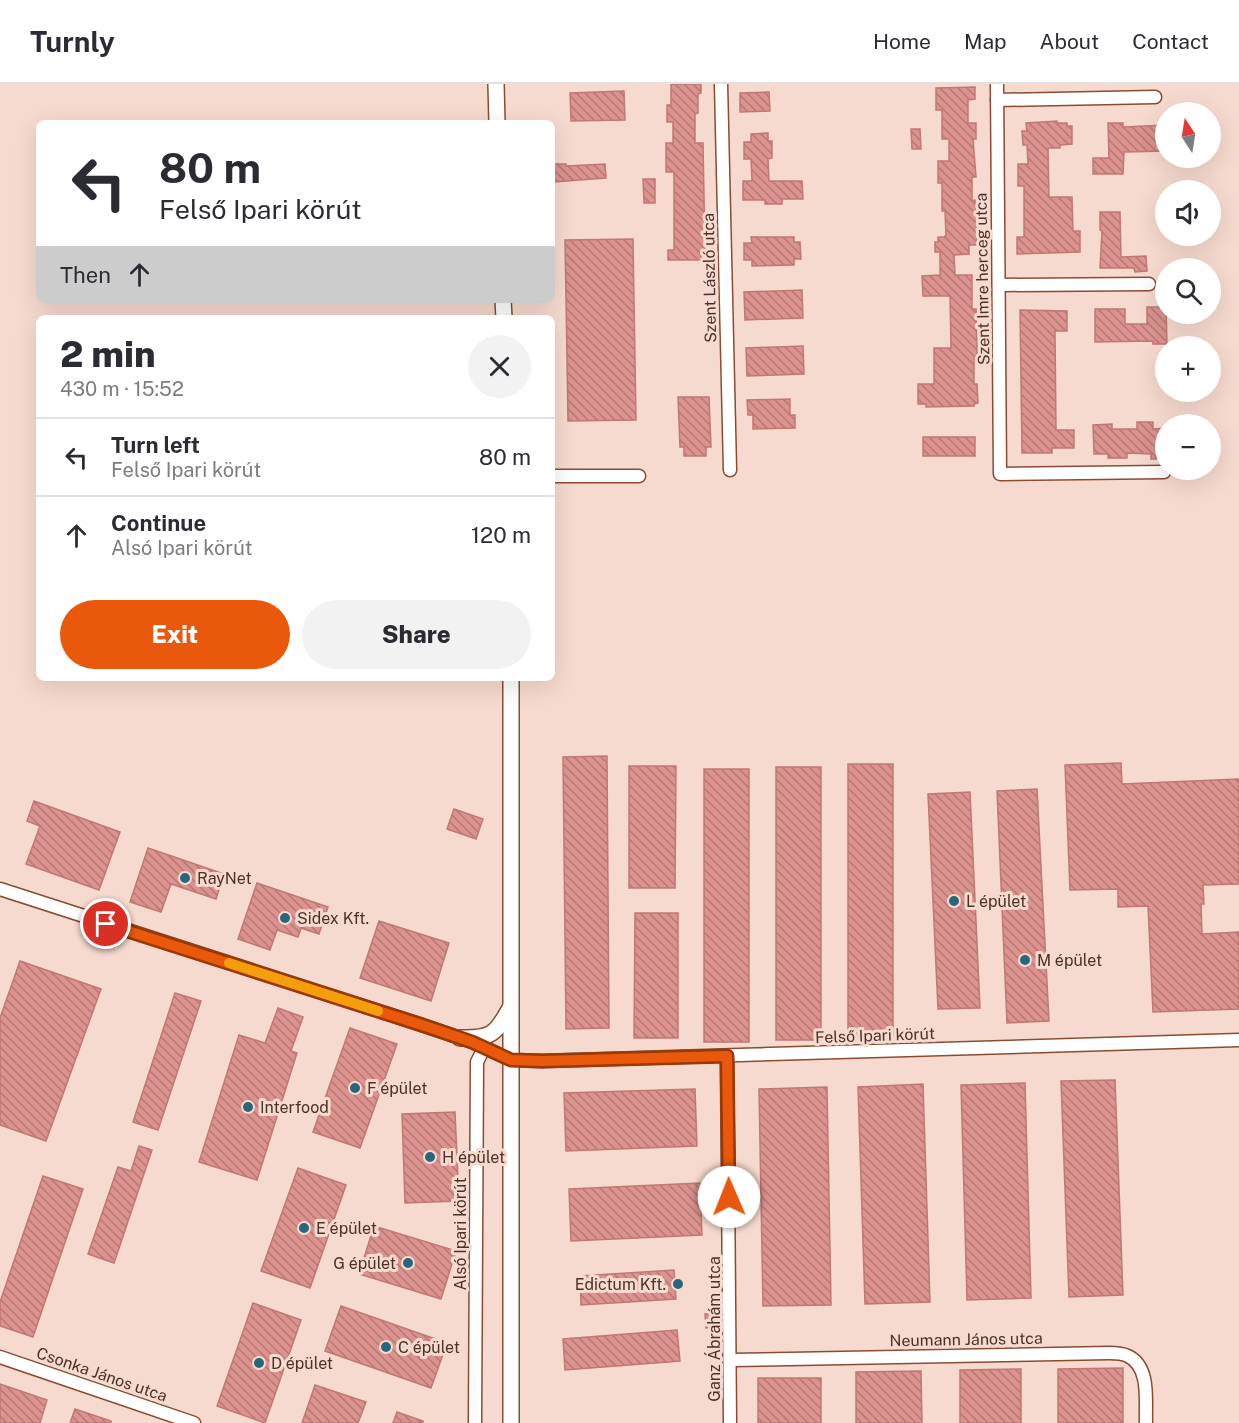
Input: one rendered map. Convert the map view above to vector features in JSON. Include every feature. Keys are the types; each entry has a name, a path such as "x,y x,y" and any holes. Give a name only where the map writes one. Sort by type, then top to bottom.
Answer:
{"main road":[{"path":"496,84 497,120"},
{"path":"511,681 511,1423"},
{"path":"460,1038 483,1038 494,1033 512,1005"}],"street":[{"name":"Szent László utca","path":"721,84 730,470"},
{"name":"Szent Imre herceg utca","path":"997,84 1000,474 1155,472"},
{"path":"997,100 1155,97"},
{"path":"999,285 1149,284"},
{"path":"555,476 639,476"},
{"path":"0,889 460,1038 511,1060"},
{"name":"Felső Ipari körút","path":"511,1060 727,1056 1239,1040"},
{"name":"Alsó Ipari körút","path":"475,1423 477,1062 484,1048"},
{"name":"Ganz Ábrahám utca","path":"727,1056 730,1423"},
{"name":"Neumann János utca","path":"731,1360 1109,1353 1126,1355 1135,1360 1144,1379 1146,1423"},
{"name":"Csonka János utca","path":"0,1357 194,1423"}],"building":[{"path":"671,84 701,84 701,93 698,94 698,113 695,114 695,143 703,143 705,250 701,250 701,260 668,260 668,250 674,250 674,172 666,172 666,143 673,143 673,122 667,122 667,105 671,105"},
{"path":"975,87 975,99 968,100 968,123 976,123 976,139 973,139 976,177 972,177 972,201 975,200 977,245 969,245 969,254 954,255 955,275 972,275 972,309 976,309 977,348 977,359 974,359 974,384 977,384 978,403 974,406 926,407 926,404 918,404 918,384 934,384 934,348 951,348 950,296 923,296 922,276 940,275 940,252 935,252 935,242 938,242 938,237 946,235 945,211 942,211 942,183 938,183 938,161 949,161 949,139 942,139 942,110 936,110 936,88"},
{"path":"624,91 625,120 571,121 570,93"},
{"path":"769,92 770,111 740,112 740,93"},
{"path":"1057,121 1057,123 1067,123 1067,126 1072,126 1072,144 1060,145 1060,148 1048,148 1049,197 1072,197 1073,231 1080,231 1080,252 1017,254 1017,237 1024,237 1024,186 1018,186 1018,164 1028,164 1027,145 1023,145 1022,131 1027,131 1026,123"},
{"path":"1108,123 1123,123 1123,127 1155,126 1155,151 1124,152 1123,174 1093,174 1093,158 1109,158"},
{"path":"911,129 920,129 921,149 912,149"},
{"path":"768,133 768,141 772,141 772,158 768,159 769,181 802,181 803,199 782,199 782,204 765,204 765,200 743,200 743,181 752,181 751,159 744,159 744,142 751,142 751,134"},
{"path":"555,164 566,164 566,166 605,164 606,178 555,182"},
{"path":"643,179 655,179 655,203 644,203"},
{"path":"1100,212 1120,212 1121,257 1146,256 1147,271 1135,272 1134,268 1100,268 1102,231 1100,230"},
{"path":"751,237 794,237 794,242 800,242 801,259 794,259 794,265 752,266 752,260 744,260 744,243 752,243"},
{"path":"633,239 636,420 568,421 565,240"},
{"path":"802,290 803,318 745,320 744,292"},
{"path":"1147,307 1155,307 1155,324 1166,324 1167,336 1155,336 1155,344 1153,341 1095,342 1095,309 1125,309 1125,324 1147,324"},
{"path":"1020,310 1067,311 1067,331 1055,331 1056,430 1074,430 1074,448 1052,448 1052,453 1022,453"},
{"path":"803,346 804,374 747,376 746,348"},
{"path":"678,397 709,397 711,447 706,447 706,456 684,456 684,447 680,447"},
{"path":"790,399 790,415 795,415 795,428 753,429 753,415 748,415 747,400"},
{"path":"1137,422 1153,422 1155,459 1151,459 1151,454 1127,453 1127,458 1108,458 1108,454 1094,454 1093,425 1112,424 1112,429 1137,429"},
{"path":"923,437 975,437 975,456 923,456"},
{"path":"607,756 609,1028 566,1029 563,757"},
{"path":"1121,763 1122,784 1239,779 1239,884 1203,885 1204,904 1201,904 1202,934 1239,932 1239,1009 1153,1012 1148,906 1118,907 1118,889 1070,890 1065,765"},
{"path":"848,764 893,764 893,1037 848,1037"},
{"path":"629,766 676,766 675,888 629,888"},
{"path":"776,767 821,767 821,1040 776,1040"},
{"path":"704,769 749,769 749,1042 704,1042"},
{"path":"1037,789 1049,1021 1007,1023 997,791"},
{"name":"L épület","path":"970,792 980,1008 938,1009 928,794"},
{"path":"34,801 120,832 99,890 26,864 40,826 27,821"},
{"path":"454,809 483,819 476,839 447,829"},
{"name":"RayNet","path":"148,848 224,874 216,899 171,884 161,912 130,902"},
{"name":"Sidex Kft.","path":"257,883 328,907 319,934 301,928 298,937 277,930 270,950 238,939"},
{"path":"635,913 678,913 678,1038 634,1038"},
{"path":"379,921 449,943 431,1001 360,978"},
{"path":"20,961 101,989 46,1141 0,1125 0,1018"},
{"path":"175,993 201,1001 158,1130 133,1122"},
{"name":"Interfood","path":"278,1008 303,1017 291,1051 297,1053 257,1180 199,1162 239,1035 265,1043"},
{"name":"F épület","path":"350,1028 397,1044 360,1148 313,1132"},
{"path":"1115,1080 1123,1295 1069,1297 1061,1081"},
{"path":"1025,1083 1031,1298 967,1300 961,1085"},
{"path":"923,1084 930,1302 865,1304 858,1087"},
{"path":"827,1087 831,1305 763,1306 759,1089"},
{"path":"695,1089 697,1146 566,1151 564,1093"},
{"name":"H épület","path":"455,1112 459,1201 405,1203 402,1114"},
{"path":"139,1146 152,1150 114,1263 88,1254 118,1167 131,1171"},
{"name":"E épület","path":"298,1168 346,1185 310,1288 261,1271"},
{"path":"43,1176 83,1189 33,1337 0,1326 0,1302"},
{"path":"700,1183 702,1235 571,1241 569,1189"},
{"name":"G épület","path":"374,1226 456,1251 441,1299 359,1274"},
{"path":"674,1270 676,1299 581,1305 580,1276"},
{"name":"D épület","path":"253,1303 301,1320 265,1423 217,1406"},
{"name":"C épület","path":"341,1306 447,1343 431,1388 325,1351"},
{"path":"718,1313 719,1327 706,1328 705,1314"},
{"path":"677,1330 680,1361 565,1370 563,1339"},
{"path":"1123,1368 1123,1423 1058,1423 1058,1369"},
{"path":"1021,1369 1021,1423 960,1423 960,1370"},
{"path":"921,1371 922,1423 856,1423 856,1372"},
{"path":"758,1378 821,1378 821,1423 758,1423"},
{"path":"0,1384 47,1400 40,1423 0,1423"},
{"path":"315,1385 366,1402 358,1423 302,1423"},
{"path":"75,1409 111,1421 111,1423 70,1423"},
{"path":"397,1412 423,1421 423,1423 393,1423"}],"slow traffic":[{"path":"229,963 378,1011"}],"place":[{"name":"RayNet","path":"185,878"},
{"name":"L épület","path":"954,901"},
{"name":"Sidex Kft.","path":"285,918"},
{"name":"M épület","path":"1025,960"},
{"name":"F épület","path":"355,1088"},
{"name":"Interfood","path":"248,1107"},
{"name":"H épület","path":"430,1157"},
{"name":"E épület","path":"304,1228"},
{"name":"G épület","path":"408,1263"},
{"name":"Edictum Kft.","path":"678,1284"},
{"name":"C épület","path":"386,1347"},
{"name":"D épület","path":"259,1363"}],"route":[{"path":"106,924 422,1025 472,1042 511,1060 727,1056 729,1197"}]}
